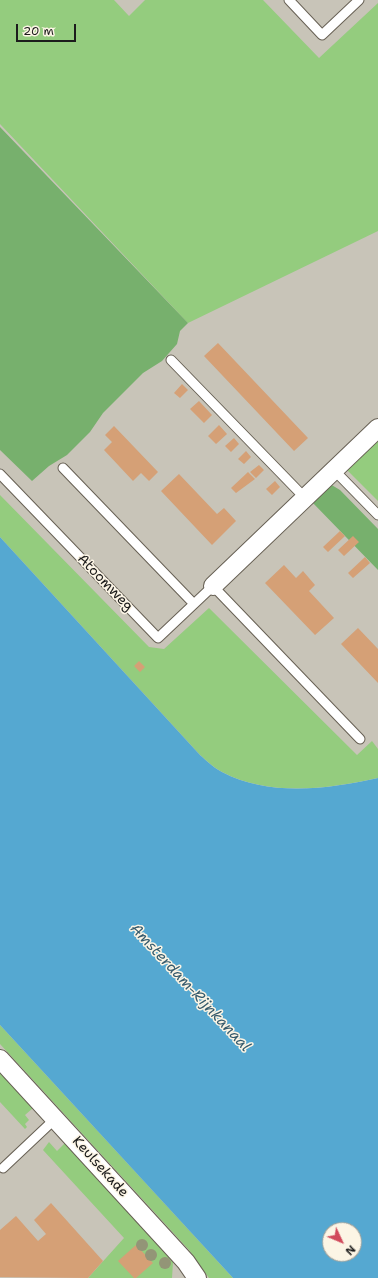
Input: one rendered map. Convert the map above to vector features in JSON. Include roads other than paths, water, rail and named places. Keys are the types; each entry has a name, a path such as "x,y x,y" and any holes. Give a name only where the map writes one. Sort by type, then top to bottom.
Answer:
{"street":[{"name":"Atoomweg","path":"213,586 378,428"},
{"name":"Keulsekade","path":"0,1059 56,1118 186,1262 197,1278"}],"lane":[{"path":"289,0 322,35 359,0"},
{"path":"171,360 305,498"},
{"path":"63,468 194,604"},
{"path":"334,470 378,515"},
{"name":"Atoomweg","path":"0,474 158,638 213,586"},
{"path":"213,586 360,739"},
{"path":"3,1168 56,1118"}],"water":[{"name":"Amsterdam-Rijnkanaal","path":"0,537 200,755 219,770 240,780 279,788 320,788 378,778 378,1278 233,1278 0,1025"}]}
